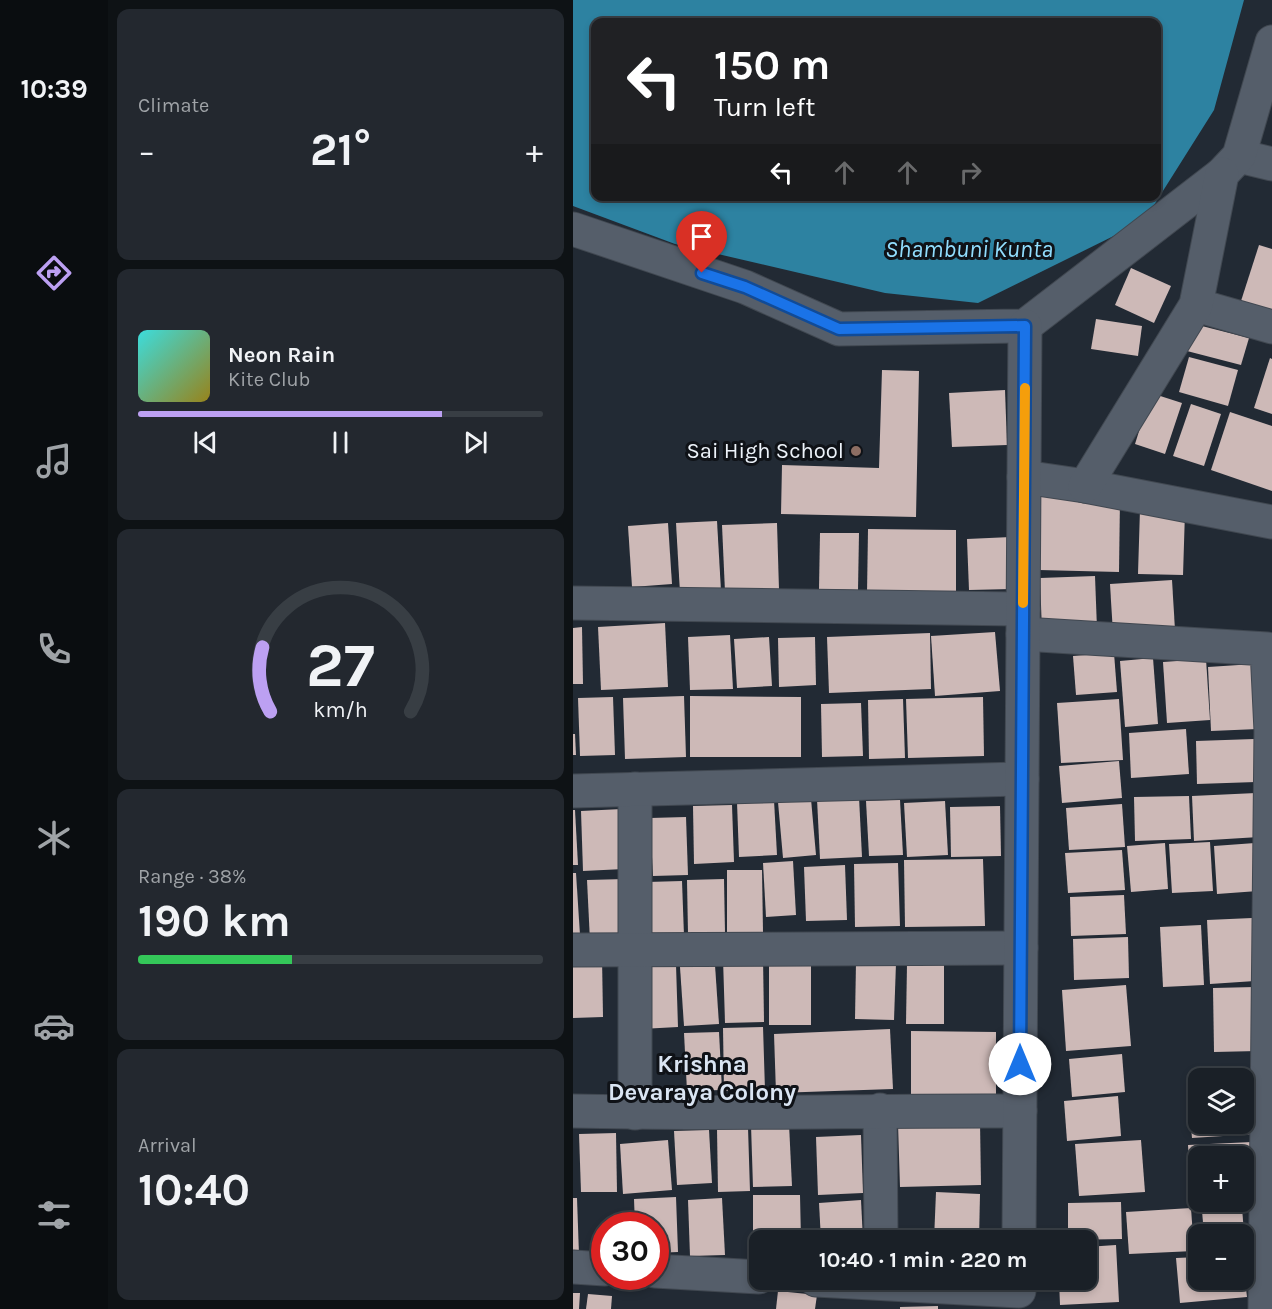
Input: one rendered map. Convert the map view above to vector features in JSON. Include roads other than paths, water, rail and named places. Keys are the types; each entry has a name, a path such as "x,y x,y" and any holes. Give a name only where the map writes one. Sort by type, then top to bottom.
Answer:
{"street":[{"path":"1085,486 1196,305 1230,165 1272,42"},
{"path":"573,230 745,287 839,329 1025,326 1230,165 1272,164"},
{"path":"1196,305 1272,327"},
{"path":"1019,1230 1025,326"},
{"path":"1024,477 1085,486 1272,522"},
{"path":"573,603 1023,622 1267,649 1272,731 1270,1068 1265,1309"},
{"path":"573,791 1022,779"},
{"path":"635,789 635,1113"},
{"path":"573,950 1021,948"},
{"path":"879,1110 881,1230"},
{"path":"573,1111 635,1113 1020,1111"},
{"path":"573,1267 591,1268"},
{"path":"669,1272 749,1276"},
{"path":"984,1290 1019,1293"}],"water":[{"name":"Shambuni Kunta","path":"573,0 1244,0 1214,110 1161,194 1161,18 591,18 591,201 1157,201 1144,221 978,303 885,293 675,244 573,206"}],"place":[{"name":"Sai High School","path":"856,451"}],"district":[{"name":"Krishna Devaraya Colony","path":"702,1078"}]}
